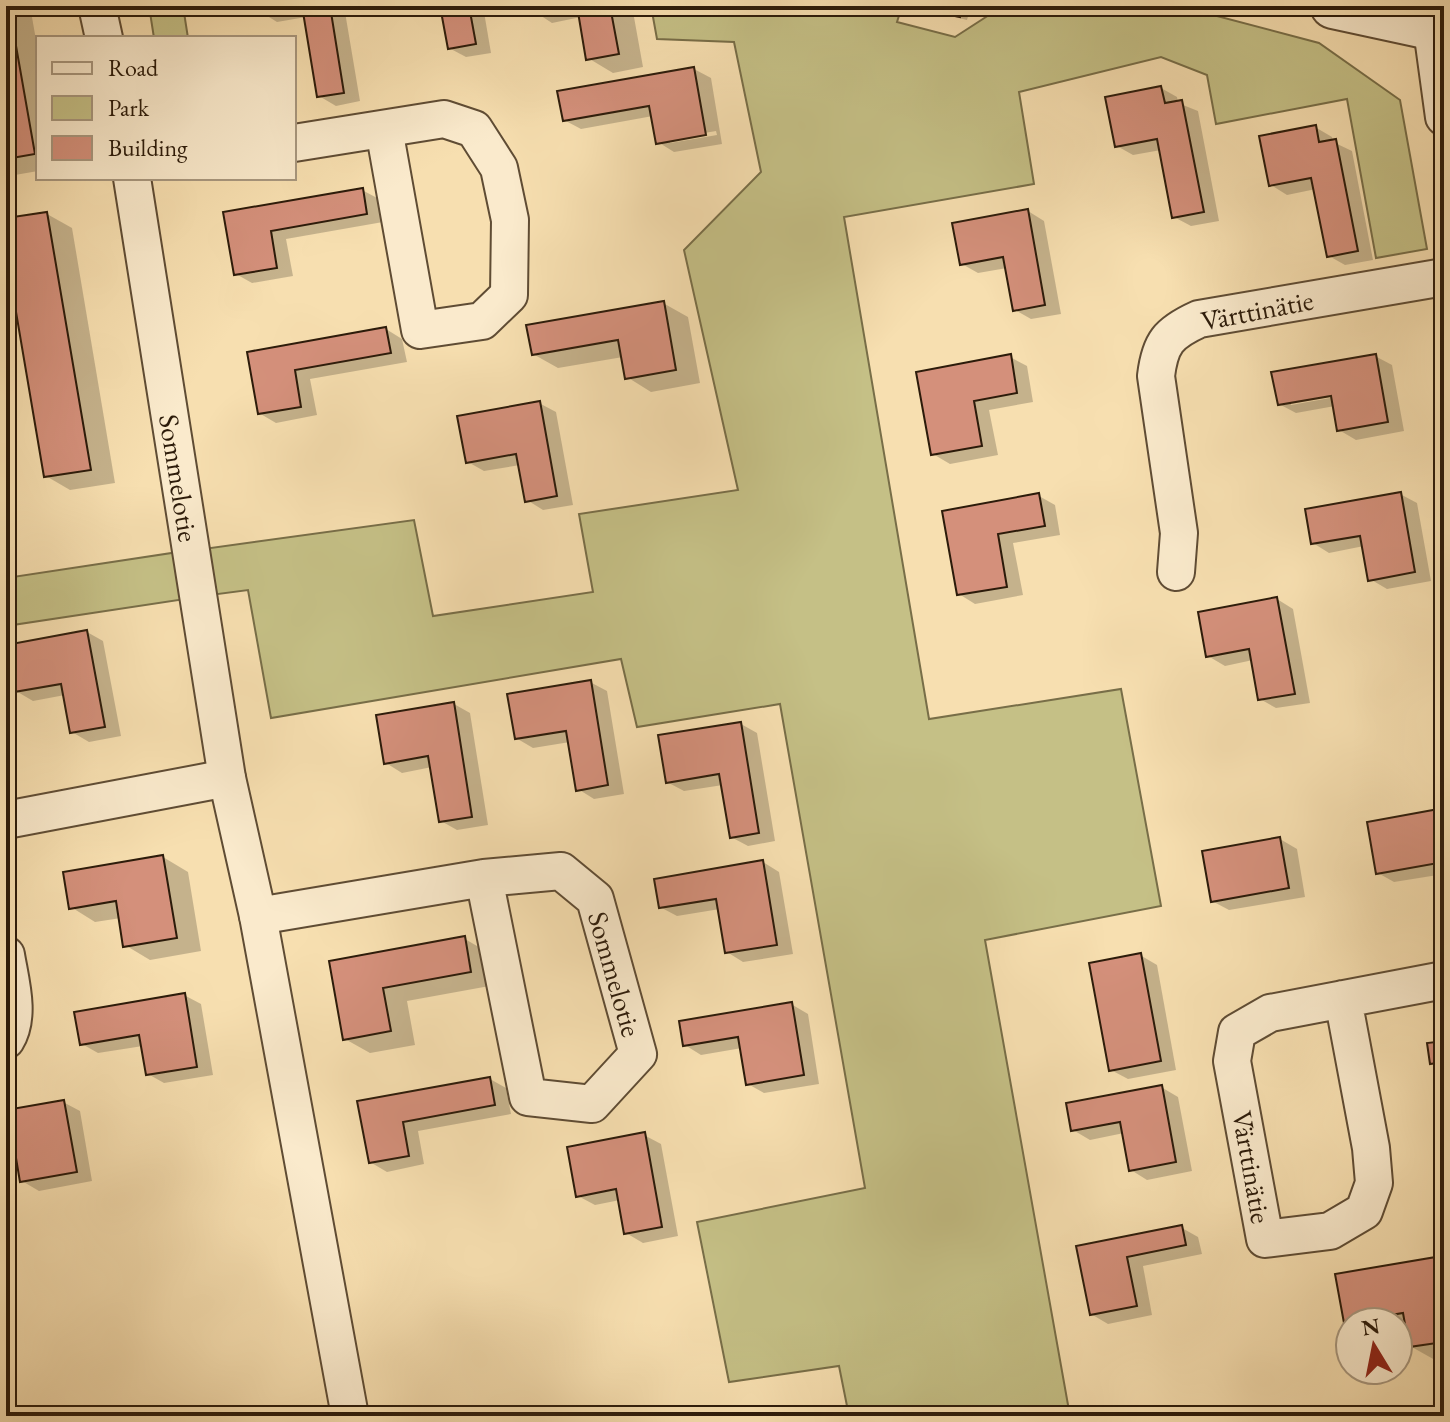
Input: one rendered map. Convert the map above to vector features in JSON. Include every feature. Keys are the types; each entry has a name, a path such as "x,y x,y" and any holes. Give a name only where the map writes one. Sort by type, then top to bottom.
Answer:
{"street":[{"path":"97,6 104,36"},
{"path":"1333,6 1438,29 1444,117"},
{"path":"296,143 444,119 474,129 499,168 510,220 509,295 482,321 420,330 384,129"},
{"name":"Sommelotie","path":"132,180 227,778 258,916 350,1416"},
{"name":"Värttinätie","path":"1176,572 1179,533 1156,376 1159,352 1178,328 1199,319 1444,277"},
{"path":"6,820 227,778"},
{"name":"Sommelotie","path":"258,916 484,878 561,871 595,899 638,1054 592,1104 528,1097 484,878"},
{"path":"6,955 14,1003 6,1040"},
{"name":"Värttinätie","path":"1343,999 1371,1148 1374,1183 1364,1211 1330,1231 1265,1239 1232,1061 1237,1032 1270,1013 1343,999 1444,980"}],"green space":[{"path":"149,6 183,6 188,36 154,36"},
{"path":"651,6 902,6 897,22 955,37 1003,6 1179,6 1319,43 1400,100 1427,249 1376,258 1347,99 1216,124 1207,75 1161,57 1019,92 1034,184 844,217 929,719 1121,689 1161,906 985,940 1070,1416 849,1416 839,1366 729,1382 697,1222 865,1188 780,704 637,727 621,659 271,718 248,590 203,596 196,550 414,520 433,616 593,592 579,514 738,490 684,250 761,172 734,42 657,39"},
{"path":"185,551 192,598 6,626 6,578"}],"building":[{"path":"6,6 9,6 35,154 6,159"},
{"path":"258,6 302,6 259,13"},
{"path":"302,6 330,6 344,93 317,97"},
{"path":"440,6 469,6 476,44 448,49"},
{"path":"577,6 610,6 619,54 586,60"},
{"path":"937,6 962,6 960,17 936,12"},
{"path":"694,67 706,135 656,144 649,106 563,121 557,91"},
{"path":"1161,86 1165,103 1182,100 1204,212 1172,218 1157,139 1115,147 1105,97"},
{"path":"1316,125 1319,142 1336,139 1358,251 1327,257 1311,178 1269,186 1259,136"},
{"path":"363,188 367,214 271,231 277,268 234,275 223,212"},
{"path":"1028,209 1045,305 1013,311 1003,257 960,265 952,223"},
{"path":"47,212 91,470 44,477 6,253 6,218"},
{"path":"664,301 676,370 625,379 618,340 532,355 526,325"},
{"path":"386,327 391,353 295,370 301,407 258,414 247,352"},
{"path":"1011,354 1017,393 974,401 982,446 931,455 916,372"},
{"path":"1376,354 1388,422 1337,431 1331,396 1278,405 1271,372"},
{"path":"540,401 557,496 525,502 516,454 466,463 457,416"},
{"path":"1401,492 1415,572 1368,581 1360,536 1311,544 1305,509"},
{"path":"1039,493 1045,526 998,534 1007,587 957,595 942,511"},
{"path":"1277,597 1295,694 1258,700 1249,649 1206,657 1198,612"},
{"path":"87,630 105,727 70,733 61,684 14,692 6,645"},
{"path":"591,680 608,785 576,791 566,731 515,739 507,694"},
{"path":"454,702 472,817 439,822 428,756 384,764 376,715"},
{"path":"741,722 759,833 730,838 719,774 666,783 658,735"},
{"path":"1444,808 1444,862 1376,874 1367,822"},
{"path":"1280,837 1289,888 1211,902 1202,851"},
{"path":"163,855 177,938 123,947 116,901 69,909 63,872"},
{"path":"763,860 777,945 725,953 716,899 659,908 654,879"},
{"path":"465,936 471,972 383,988 391,1031 343,1040 329,961"},
{"path":"1141,953 1161,1061 1109,1071 1089,963"},
{"path":"185,993 197,1067 146,1075 139,1035 80,1045 74,1012"},
{"path":"792,1002 804,1075 746,1085 738,1037 683,1046 679,1021"},
{"path":"1444,1041 1444,1062 1430,1064 1427,1043"},
{"path":"490,1077 495,1105 403,1122 409,1156 369,1163 357,1101"},
{"path":"1162,1085 1176,1162 1129,1171 1120,1122 1071,1131 1066,1103"},
{"path":"64,1100 77,1172 20,1182 13,1140 6,1142 6,1110"},
{"path":"645,1132 662,1227 624,1234 616,1189 576,1197 567,1147"},
{"path":"1182,1225 1186,1245 1127,1257 1137,1306 1090,1315 1076,1246"},
{"path":"1436,1257 1444,1304 1444,1342 1414,1346 1414,1306 1341,1306 1335,1274"}]}
